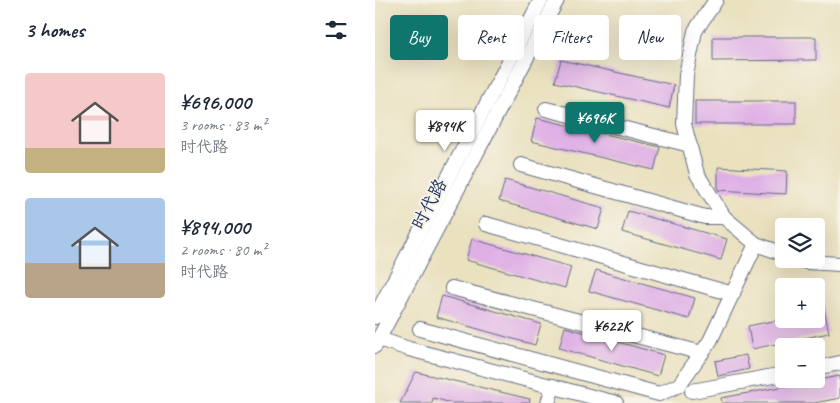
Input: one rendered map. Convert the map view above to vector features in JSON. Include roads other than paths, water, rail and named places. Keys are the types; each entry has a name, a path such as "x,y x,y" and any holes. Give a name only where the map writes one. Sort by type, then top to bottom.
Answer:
{"street":[{"name":"时代路","path":"375,317 541,0"},
{"name":"时代路","path":"377,343 557,0"},
{"path":"716,0 695,31 686,75 684,124 697,174 724,217 756,244 775,251"},
{"path":"546,109 690,145"},
{"path":"521,164 705,217 724,217"},
{"path":"486,224 733,294"},
{"path":"420,329 659,394 679,385 711,341 756,244"},
{"path":"825,263 840,264"},
{"path":"452,288 702,353"},
{"path":"377,343 409,349 616,403"},
{"path":"825,366 840,363"},
{"path":"692,391 775,376"},
{"path":"548,403 553,386"}]}
